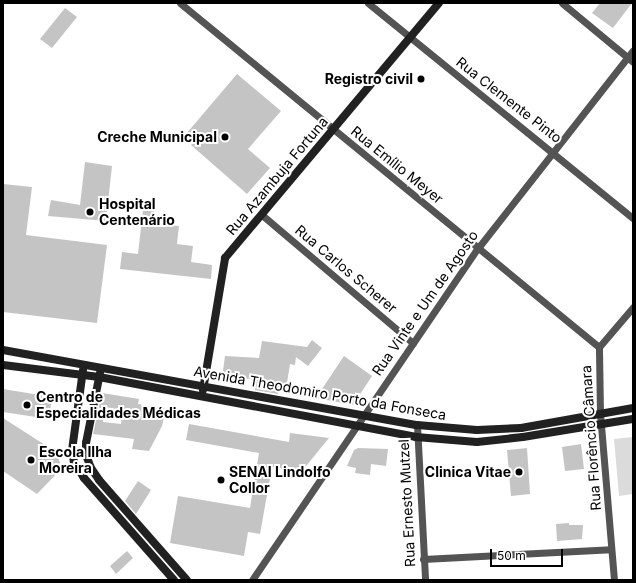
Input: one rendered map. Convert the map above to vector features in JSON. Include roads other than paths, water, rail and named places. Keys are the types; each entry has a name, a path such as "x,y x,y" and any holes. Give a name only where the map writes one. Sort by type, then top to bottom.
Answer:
{"main road":[{"name":"Rua Azambuja Fortuna","path":"202,396 225,258 439,3"},
{"name":"Avenida Theodomiro Porto da Fonseca","path":"7,350 417,425 477,430 521,428 633,408"},
{"path":"6,365 7,350"},
{"name":"Avenida Theodomiro Porto da Fonseca","path":"6,365 82,375 202,396 416,437 477,442 523,438 633,419"},
{"path":"84,365 72,450 74,462 84,478 174,580"},
{"path":"101,368 86,443 86,455 99,480 187,580"},
{"path":"521,428 523,438"},
{"path":"142,543 149,537"}],"street":[{"name":"Rua Emílio Meyer","path":"180,3 599,347"},
{"name":"Rua Clemente Pinto","path":"368,3 410,39 553,152 633,218"},
{"path":"562,3 630,60"},
{"name":"Rua Vinte e Um de Agosto","path":"252,580 356,425 478,248 553,152 630,60 633,50"},
{"name":"Rua Carlos Scherer","path":"262,214 413,343"},
{"name":"Rua Florêncio Câmara","path":"614,580 600,414 599,347 633,307"},
{"name":"Rua Ernesto Mutzel","path":"417,425 416,437 425,580"},
{"path":"423,558 611,549"}],"place":[{"name":"Registro civil","path":"421,79"},
{"name":"Creche Municipal","path":"225,137"},
{"name":"Hospital Centenário","path":"90,212"},
{"name":"Centro de Especialidades Médicas","path":"27,405"},
{"name":"Escola Ilha Moreira","path":"31,460"},
{"name":"Clinica Vitae","path":"519,472"},
{"name":"SENAI Lindolfo Collor","path":"221,480"}]}
